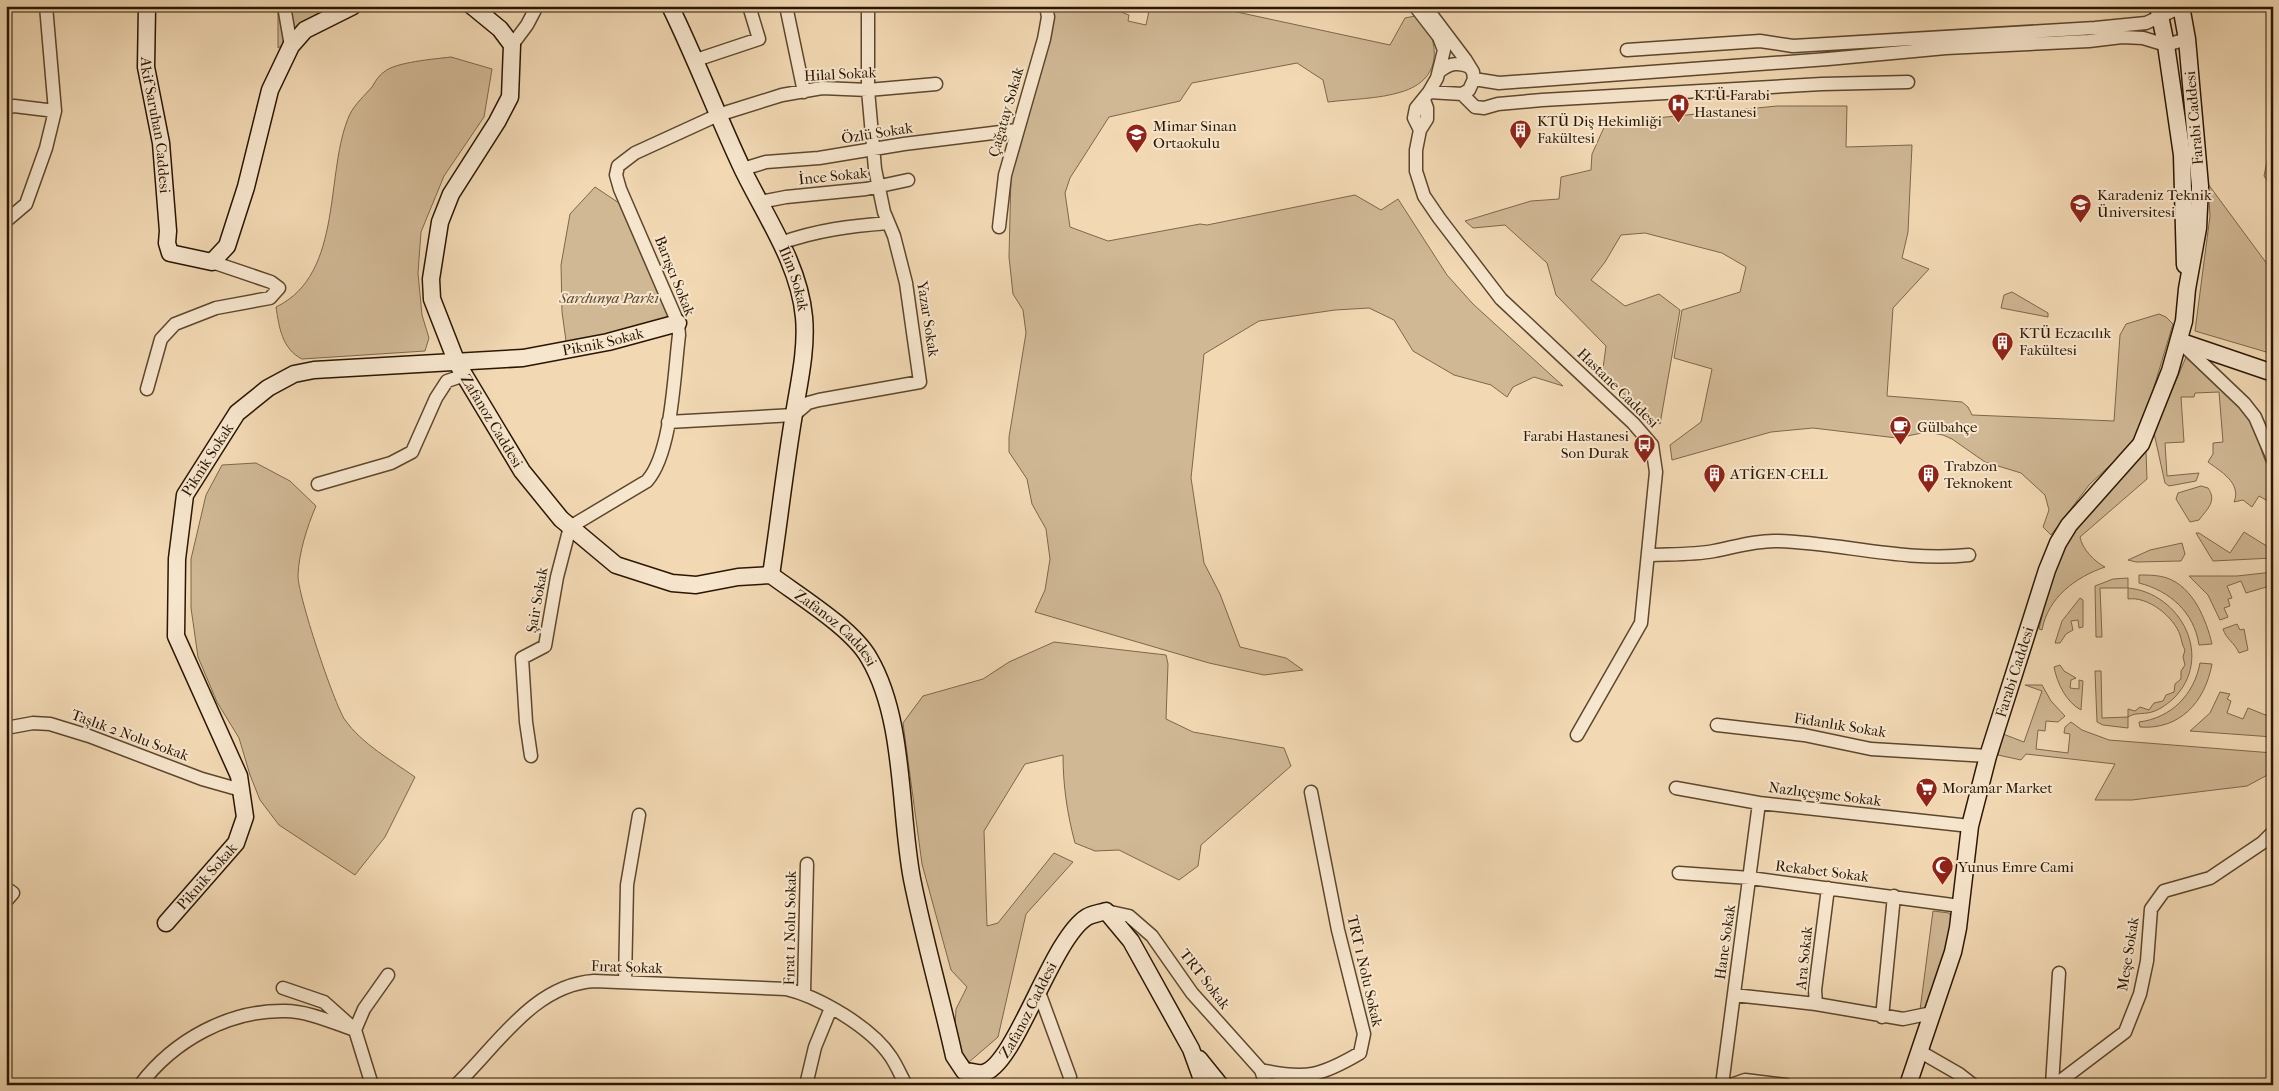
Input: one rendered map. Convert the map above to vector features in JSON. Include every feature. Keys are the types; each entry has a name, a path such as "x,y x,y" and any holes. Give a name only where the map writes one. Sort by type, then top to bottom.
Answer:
{"street":[{"path":"6,221 26,204 46,148 55,111 46,6"},
{"name":"Akif Saruhan Caddesi","path":"147,6 146,67 161,143 168,231 167,243 170,253 212,262"},
{"path":"284,6 291,46"},
{"path":"147,389 161,339 175,324 216,308 270,298 279,288 272,282 212,262 227,246 246,187 270,90 291,46 305,30 353,6"},
{"path":"472,6 500,29 512,45 527,25 536,6"},
{"name":"İlim Sokak","path":"670,6 696,60 718,115 781,243 798,284 804,319 800,383 771,575"},
{"path":"696,60 759,39 749,6"},
{"path":"786,6 804,92"},
{"name":"Yazar Sokak","path":"668,422 794,415 808,403 920,382 906,283 878,187 868,90 868,6"},
{"name":"Çağatay Sokak","path":"999,227 1005,175 1044,39 1048,17 1046,6"},
{"name":"Hastane Caddesi","path":"1415,6 1442,44 1444,50 1438,75 1426,96 1427,119 1420,130 1416,150 1416,171 1424,196 1501,299 1633,423 1652,444 1656,472 1641,623 1577,735"},
{"path":"1425,6 1472,73 1469,90 1462,94 1454,95 1444,92 1426,96"},
{"path":"1627,50 1760,41 1793,46 2138,24 2159,12 2181,7"},
{"name":"Farabi Caddesi","path":"1908,1085 1953,952 1970,826 1988,756 2047,570 2058,543 2085,504 2141,444 2158,406 2179,341 2184,321 2187,289 2198,228 2200,186 2187,39 2181,7"},
{"name":"Farabi Caddesi","path":"2159,12 2182,154 2182,226 2187,289"},
{"path":"1444,92 1438,75 1450,64 1463,64 1472,73 1499,82 1946,48 2089,41 2122,37 2143,38 2166,46 2187,39"},
{"name":"Zafanoz Caddesi","path":"512,45 510,97 497,122 451,194 440,222 431,279 432,299 461,369 522,471 561,519 616,565 672,583 696,585 738,577 771,575 842,629 868,656 884,688 893,728 912,880 954,1056 964,1071 985,1079 1012,1042 1066,940 1087,917 1106,911"},
{"path":"1462,94 1475,107 1484,108 1498,104 1542,100 1822,84 1908,82"},
{"name":"Hilal Sokak","path":"718,115 782,95 822,88 868,90 936,84"},
{"path":"6,108 14,106 55,111"},
{"name":"Barışcı Sokak","path":"570,527 647,481 656,471 665,444 668,422 679,335 678,323 616,175 618,166 635,153 718,115"},
{"name":"Özlü Sokak","path":"743,169 766,162 819,158 904,144 1017,130"},
{"name":"İnce Sokak","path":"760,202 878,187 908,180"},
{"path":"781,243 810,232 834,228 888,224"},
{"name":"Piknik Sokak","path":"166,923 236,843 245,817 239,776 176,636 177,559 185,495 237,413 259,393 294,374 314,370 461,369 608,342 678,323"},
{"path":"2179,341 2273,374"},
{"path":"2179,341 2244,403 2255,417 2273,459"},
{"path":"318,484 391,462 412,452 436,398 447,381 461,369"},
{"name":"Şair Sokak","path":"531,756 526,722 522,658 546,646 557,577 570,527"},
{"path":"1649,555 1712,552 1745,544 1777,541 1915,557 1940,558 1969,555"},
{"name":"Taşlık 2 Nolu Sokak","path":"6,728 32,723 50,724 89,736 202,779 241,790"},
{"name":"Fidanlık Sokak","path":"1717,725 1804,735 1871,749 1988,756"},
{"name":"Nazlıçeşme Sokak","path":"1676,788 1759,803 1970,826"},
{"name":"TRT 1 Nolu Sokak","path":"1261,1070 1290,1076 1320,1074 1360,1053 1364,1034 1338,930 1311,792"},
{"name":"Hane Sokak","path":"1722,1085 1759,803"},
{"path":"625,982 627,885 639,815"},
{"name":"Meşe Sokak","path":"2053,1085 2125,1032 2140,994 2146,961 2151,909 2164,891 2210,878 2262,843 2273,832"},
{"name":"Fırat 1 Nolu Sokak","path":"804,993 807,864"},
{"name":"Rekabet Sokak","path":"1679,873 1750,878 1960,906"},
{"path":"6,888 13,893 6,901"},
{"name":"Ara Sokak","path":"1828,888 1814,990 1816,1004 1902,1019 1932,1013"},
{"path":"1882,1017 1894,896"},
{"path":"1106,911 1131,940 1191,1049 1204,1085"},
{"name":"TRT Sokak","path":"1106,911 1129,916 1152,936 1192,993 1261,1070 1266,1085"},
{"path":"2053,1085 2059,973"},
{"path":"355,1030 364,1009 388,975"},
{"name":"Fırat Sokak","path":"456,1085 508,1028 550,994 579,982 625,982 786,989 804,993 832,1008 874,1037 891,1057 906,1085"},
{"path":"283,988 324,1002 355,1030 372,1085"},
{"path":"1038,992 1070,1077"},
{"path":"1734,995 1816,1004"},
{"path":"806,1085 815,1047 832,1008"},
{"path":"140,1085 187,1040 216,1025 248,1013 287,1011 355,1030"},
{"path":"1191,1049 1220,1085"},
{"path":"1919,1051 1960,1074 1973,1085"},
{"path":"1731,1085 1745,1080 1786,1085"}],"green space":[{"path":"278,6 342,6 328,12 278,48"},
{"path":"1051,6 1122,6 1121,12 1129,15 1128,21 1146,25 1150,6 1209,6 1390,45 1405,18 1420,15 1432,38 1434,60 1431,70 1424,79 1414,86 1393,94 1328,102 1323,80 1297,63 1192,83 1180,101 1109,117 1070,178 1065,193 1070,227 1108,241 1200,224 1207,225 1355,195 1381,210 1398,199 1447,275 1473,304 1563,386 1534,377 1513,387 1507,397 1491,385 1454,375 1413,351 1394,320 1369,308 1335,310 1259,321 1204,354 1191,478 1204,563 1220,594 1240,647 1286,658 1303,670 1264,675 1209,663 1035,612 1045,590 1050,559 1046,529 1032,504 1027,479 1009,452 1009,437 1026,333 1023,310 1013,294 1009,257 1011,176 1041,66 1050,42 1054,20"},
{"path":"451,57 492,69 484,117 444,176 421,232 418,273 422,315 429,338 425,351 302,359 295,355 283,337 276,307 298,292 313,271 323,246 342,137 350,114 382,73 389,69 416,62"},
{"path":"1777,106 1847,106 1846,147 1912,145 1908,232 1902,258 1929,269 1893,308 1887,396 1962,402 1968,407 1972,415 2114,421 2120,335 2126,324 2159,314 2166,317 2173,324 2141,430 2126,450 2089,485 2051,535 2043,527 2049,510 2045,495 2021,473 1985,462 1952,439 1943,435 1927,432 1897,438 1813,428 1771,432 1672,460 1670,445 1701,422 1712,369 1674,358 1682,310 1740,292 1746,267 1722,253 1645,233 1621,235 1605,262 1591,280 1625,306 1659,294 1680,310 1660,424 1602,376 1606,346 1556,295 1547,263 1505,225 1473,228 1465,221 1531,201 1559,199 1561,177 1591,170 1592,154 1606,123"},
{"path":"2273,133 2273,189 2264,176"},
{"path":"2208,184 2273,272 2273,354 2195,331 2210,216"},
{"name":"Sardunya Parkı","path":"595,187 619,203 672,326 568,355 562,312 561,265 570,214"},
{"path":"2012,292 2048,313 2048,317 2001,308 2004,295"},
{"path":"2189,356 2233,396 2253,424 2263,455 2273,473 2273,504 2259,496 2252,507 2243,500 2234,502 2236,495 2232,483 2224,474 2208,462 2213,454 2213,443 2223,442 2219,392 2195,393 2194,397 2181,397 2184,442 2165,443 2167,476 2199,473 2196,481 2169,486 2165,483 2154,433 2186,357"},
{"path":"2146,451 2147,479 2080,537 2083,546 2090,555 2105,567 2084,576 2065,590 2050,608 2042,630 2039,629 2052,576 2067,544 2098,502"},
{"path":"256,463 290,481 316,506 300,557 299,586 325,672 345,720 360,737 377,751 415,777 385,837 355,875 279,825 260,800 239,738 217,702 198,657 191,608 191,559 206,495 222,465"},
{"path":"2201,486 2208,488 2212,497 2211,501 2199,520 2190,522 2176,499 2178,493"},
{"path":"2244,532 2273,550 2273,558 2213,561 2196,533 2199,533 2230,553"},
{"path":"2182,543 2185,554 2181,561 2136,562 2128,560 2150,550"},
{"path":"2273,572 2273,585 2246,593 2241,581 2227,586 2232,598 2228,599 2230,606 2224,608 2228,617 2220,620 2208,595 2189,576 2237,576"},
{"path":"2139,575 2167,578 2176,582 2184,589 2197,605 2206,624 2212,644 2199,645 2192,623 2186,613 2161,591 2139,583"},
{"path":"2128,578 2128,588 2100,588 2102,637 2096,637 2095,586 2113,579"},
{"path":"2128,588 2147,593 2163,602 2177,615 2186,630 2191,647 2191,665 2185,683 2173,699 2154,711 2128,717 2128,709 2135,711 2140,707 2149,710 2154,703 2163,701 2166,695 2174,692 2175,684 2181,679 2181,671 2185,665 2183,657 2185,650 2177,628 2172,621 2152,604 2136,599 2128,599"},
{"path":"2080,598 2083,600 2083,627 2079,628 2078,620 2071,621 2073,630 2066,634 2060,643 2055,643 2062,621"},
{"path":"2237,624 2240,630 2244,629 2248,650 2239,653 2223,629"},
{"path":"1054,642 1166,655 1168,664 1166,719 1193,732 1284,748 1291,766 1201,845 1198,866 1179,880 1119,850 1095,851 1075,843 1066,799 1063,755 1025,764 984,831 987,926 998,923 1054,853 1073,862 1026,914 998,1037 969,1062 954,1043 956,1009 967,987 951,970 922,864 903,723 923,696 983,679 1009,662"},
{"path":"2200,663 2212,664 2209,678 2197,701 2188,711 2167,724 2154,727 2140,727 2139,722 2161,716 2179,703 2192,685"},
{"path":"2060,665 2064,671 2076,678 2071,680 2070,688 2079,689 2079,680 2083,681 2081,710 2071,702 2060,686 2054,667"},
{"path":"2095,671 2101,671 2102,718 2128,717 2128,728 2103,725 2097,722"},
{"path":"2025,685 2042,685 2051,701 2065,716 2058,722 2046,721 2045,731 2038,730 2036,749 2068,753 2070,734 2064,733 2065,727 2071,722 2082,730 2109,740 2273,753 2273,772 2247,786 2132,800 2095,800 2115,764 2026,754 2021,760 1998,755 2003,734 2024,742 2042,691"},
{"path":"2220,692 2230,694 2227,699 2231,701 2227,713 2243,719 2248,708 2273,718 2273,737 2190,731 2210,713"},
{"path":"1933,911 1949,913 1954,922 1929,1009 1920,1010"}],"place":[{"name":"KTÜ Farabi Hastanesi","path":"1678,123"},
{"name":"KTÜ Diş Hekimliği Fakültesi","path":"1521,149"},
{"name":"Mimar Sinan Ortaokulu","path":"1137,154"},
{"name":"Karadeniz Teknik Üniversitesi","path":"2081,223"},
{"name":"KTÜ Eczacılık Fakültesi","path":"2003,361"},
{"name":"Gülbahçe","path":"1901,446"},
{"name":"Farabi Hastanesi Son Durak","path":"1645,464"},
{"name":"ATİGEN-CELL","path":"1714,493"},
{"name":"Trabzon Teknokent","path":"1928,494"},
{"name":"Moramar Market","path":"1926,807"},
{"name":"Yunus Emre Cami","path":"1942,886"}]}
